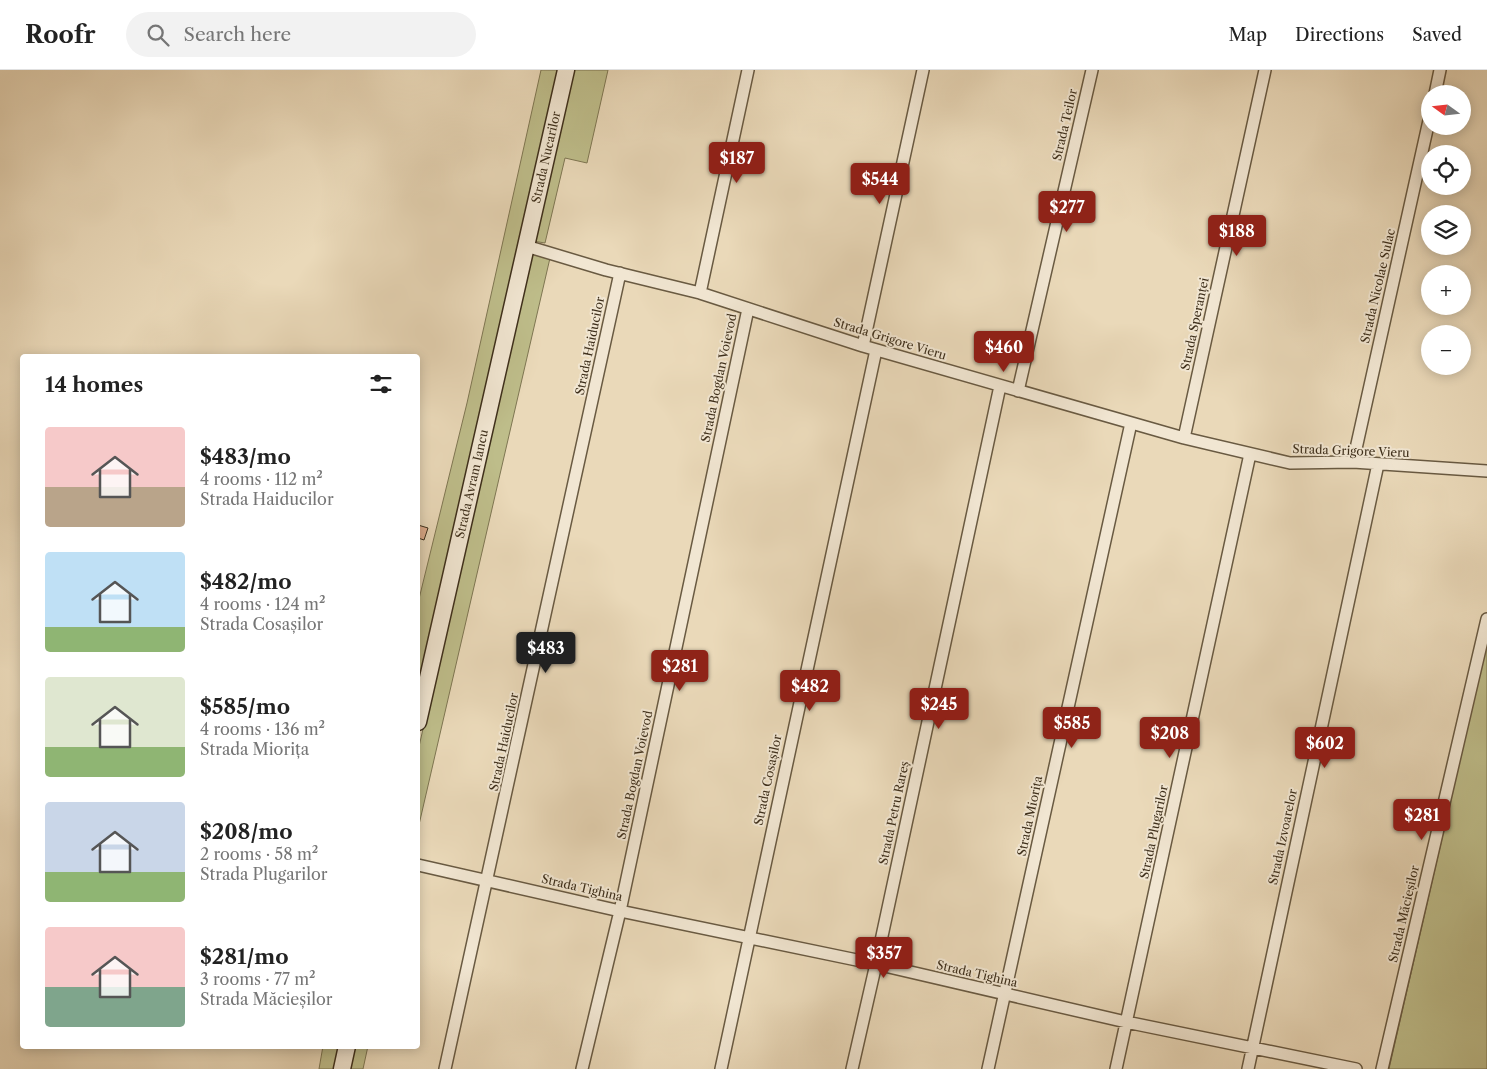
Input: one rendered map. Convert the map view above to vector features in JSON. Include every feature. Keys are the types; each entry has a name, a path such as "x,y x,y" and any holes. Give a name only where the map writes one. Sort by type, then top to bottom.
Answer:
{"street":[{"name":"Strada Nucarilor","path":"526,246 566,70"},
{"path":"700,293 748,70"},
{"path":"862,346 923,70"},
{"name":"Strada Teilor","path":"1018,391 1092,70"},
{"name":"Strada Speranței","path":"1184,438 1265,70"},
{"path":"1437,85 1440,70"},
{"name":"Strada Nicolae Sulac","path":"1353,462 1426,135"},
{"name":"Strada Grigore Vieru","path":"526,246 620,273 700,293 862,346 1000,386 1184,438 1250,454 1290,463 1353,462 1487,471"},
{"name":"Strada Avram Iancu","path":"420,713 526,246"},
{"name":"Strada Haiducilor","path":"445,1069 620,273"},
{"name":"Strada Bogdan Voievod","path":"582,1069 620,911 748,309"},
{"name":"Strada Cosașilor","path":"721,1069 876,350"},
{"name":"Strada Petru Rareș","path":"852,1069 1000,386"},
{"name":"Strada Miorița","path":"988,1069 1131,423"},
{"name":"Strada Plugarilor","path":"1116,1069 1250,454"},
{"name":"Strada Izvoarelor","path":"1248,1069 1378,464"},
{"name":"Strada Măcieșilor","path":"1382,1069 1487,619"},
{"name":"Strada Tighina","path":"420,865 620,911 876,964 1126,1022 1356,1069"},
{"path":"342,1069 346,1049"}],"shaded area":[{"path":"541,70 559,70 420,688 420,595 467,403"},
{"path":"571,70 608,70 587,163 565,158 545,243 533,241"},
{"path":"531,252 550,258 420,820 420,742"},
{"path":"1487,643 1487,1069 1389,1069"},
{"path":"322,1049 339,1049 335,1069 319,1069"},
{"path":"351,1049 367,1049 363,1069 347,1069"}],"building":[{"path":"420,526 428,528 424,540 420,539"}]}
